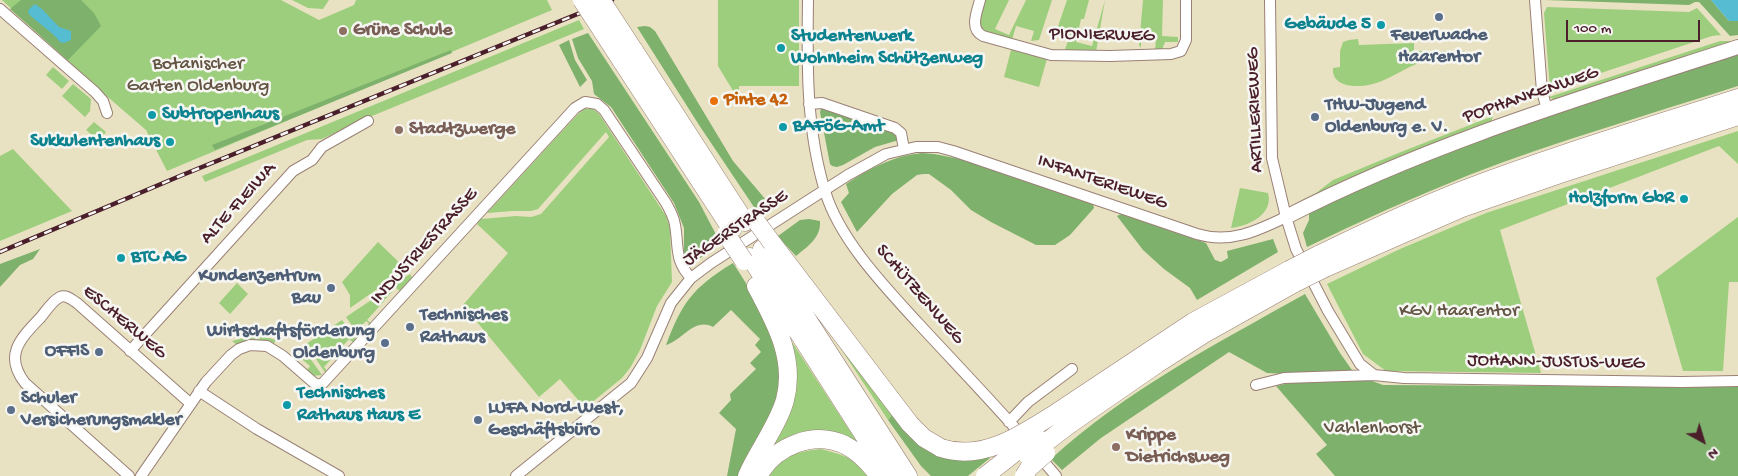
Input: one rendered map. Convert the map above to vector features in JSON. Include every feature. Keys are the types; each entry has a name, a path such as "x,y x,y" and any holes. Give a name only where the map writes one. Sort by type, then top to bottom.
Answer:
{"highway":[{"path":"582,0 627,55 700,153 720,167 739,226 908,476"},
{"path":"601,0 627,55 722,215 739,226 757,253 890,476"},
{"path":"1002,476 1117,373 1193,322 1321,262 1375,227 1460,191 1738,98"},
{"path":"1321,262 1462,208 1738,116"},
{"path":"757,253 924,438 941,448 962,453 989,448 1096,407 1157,364 1292,277"},
{"path":"747,476 785,400 788,369 757,253"},
{"path":"986,476 1066,420"},
{"path":"1024,476 1066,420"},
{"path":"758,476 781,451 793,444 810,440 826,440 857,452 879,476"}],"street":[{"name":"SCHÜTZENWEG","path":"808,0 809,104 824,191 841,225 871,271 1056,476"},
{"name":"PIONIERWEG","path":"980,0 975,25 979,34 983,36 1051,55 1110,56 1170,54 1180,51 1186,40 1186,0"},
{"name":"ARTILLERIEWEG","path":"1270,0 1272,158 1286,217"},
{"path":"1535,0 1542,91 1547,110"},
{"path":"0,9 95,92 103,101 106,113"},
{"name":"POPHANKENWEG","path":"1286,217 1381,171 1464,138 1738,48"},
{"name":"INDUSTRIESTRASSE","path":"141,476 200,391 231,355 239,349 250,345 267,346 274,349 314,383 318,385 323,383 581,103 589,101 597,104 604,110 666,203 675,225 679,259 691,278"},
{"path":"809,104 822,103 895,128 901,133 904,149"},
{"name":"ALTE FLEIWA","path":"130,351 293,171 312,160 322,147 368,121"},
{"name":"INFANTERIEWEG","path":"824,191 876,158 904,149 927,146 953,151 1206,237 1225,238 1244,235 1286,217"},
{"name":"JÄGERSTRASSE","path":"524,474 631,383 647,358 671,303 691,278 711,262 824,191"},
{"path":"1286,217 1296,249 1328,312 1360,364 1374,376"},
{"name":"ESCHERWEG","path":"129,476 25,383 20,376 15,359 18,344 23,336 60,297 65,296 77,303 190,404"},
{"path":"1009,422 1028,402 1072,369"},
{"name":"JOHANN-JUSTUS-WEG","path":"1256,385 1284,378 1374,376 1682,382 1738,381"},
{"path":"200,391 257,429 339,476"}],"green space":[{"name":"Botanischer Garten Oldenburg","path":"2,0 281,0 319,20 354,5 356,0 547,0 552,10 167,171 146,130 80,73"},
{"path":"21,0 81,0 94,13 101,26 68,60 10,9"},
{"path":"292,0 329,0 323,9 308,8"},
{"path":"718,0 799,0 799,28 796,31 792,31 792,37 795,37 799,42 799,86 739,86 739,94 735,94 718,66"},
{"path":"984,0 1009,0 995,29 1009,35 1026,0 1052,0 1039,40 1031,41 1034,31 1016,26 1012,40 984,32 979,23"},
{"path":"1067,0 1089,0 1084,19 1081,19 1076,42 1092,46 1105,0 1096,52 1064,52 1068,41 1057,36 1052,44"},
{"path":"1143,0 1163,0 1162,36 1178,37 1178,42 1165,42 1161,52 1155,53 1156,37 1141,36 1141,48 1139,45"},
{"path":"1545,0 1711,0 1729,21 1738,21 1738,35 1730,36 1699,2 1689,5"},
{"path":"1547,7 1689,12 1697,8 1721,35 1712,36 1550,90 1544,13"},
{"path":"579,20 584,29 372,116 322,139 307,140 205,182 202,176"},
{"path":"645,26 655,31 733,161 772,207 768,212 756,210 699,125 637,27"},
{"path":"588,33 699,202 721,244 697,260 692,262 684,253 684,228 674,203 611,107 594,94 592,81 578,58 572,39"},
{"path":"1358,39 1359,45 1414,43 1414,51 1464,51 1468,57 1465,59 1430,60 1416,64 1373,84 1361,86 1347,85 1336,80 1333,68 1340,67 1340,51 1343,42"},
{"path":"569,40 575,60 587,80 580,87 559,45"},
{"path":"1720,41 1731,41 1732,44 1555,100 1549,97"},
{"path":"451,50 452,53 215,150 212,145"},
{"path":"1011,50 1047,59 1039,87 1004,77"},
{"path":"1738,52 1738,86 1569,140 1469,175 1307,247 1303,233 1309,220 1309,213 1383,176 1465,143"},
{"path":"53,67 69,81 62,89 46,75"},
{"path":"73,84 91,99 90,111 85,117 62,96"},
{"path":"823,108 894,132 898,135 899,140 875,147 843,165 832,166 830,164 820,112"},
{"path":"585,109 593,109 599,114 666,216 670,228 672,282 657,306 640,350 630,368 622,378 585,408 560,379 539,397 463,305 508,253 477,224 481,219 516,216 531,217 541,214 609,137 606,132 538,209 487,213 578,114"},
{"path":"1493,116 1491,123 1372,170 1302,202 1333,180"},
{"path":"94,122 106,132 102,137 107,145 106,147 86,130"},
{"name":"KGV Haarentor","path":"1738,131 1738,164 1719,146 1500,230 1541,373 1386,371 1363,354 1327,284 1400,249 1486,213"},
{"path":"13,149 72,211 0,241 0,156"},
{"path":"922,153 960,159 1093,204 1094,208 1070,235 1055,245 1036,245 971,210 951,190 929,174 923,174 917,175 892,194 857,232 841,202 849,193 846,184 882,164 901,157"},
{"path":"1240,188 1268,193 1269,200 1264,213 1258,218 1245,225 1231,228"},
{"path":"1121,214 1206,243 1215,260 1221,262 1228,258 1227,251 1273,239 1278,252 1197,300 1190,288 1164,269 1143,250 1117,216"},
{"path":"1738,217 1738,282 1729,282 1723,371 1683,371 1656,278"},
{"path":"800,220 820,221 820,227 813,241 796,256 778,236"},
{"path":"378,242 406,269 350,308 350,295 342,282"},
{"path":"40,249 33,259 20,265 0,287 0,264"},
{"path":"733,263 763,313 777,351 780,371 779,390 774,408 739,476 727,476 736,429 719,413 731,400 730,394 756,369 750,363 761,352 755,345 760,339 731,310 713,327 700,325 694,327 672,343 666,345 677,318 690,298 707,280"},
{"path":"410,274 413,279 401,292 396,288 388,296 385,295 388,297 382,298 385,300 367,320 372,324 366,321 359,328 364,333 360,337 346,317"},
{"path":"237,283 248,294 230,314 219,303"},
{"path":"1305,294 1354,373 1307,375 1267,373 1229,352 1101,438 1062,470 1051,459 1110,411 1173,369"},
{"path":"342,320 357,341 354,343 349,339 324,367 328,372 326,374 306,344"},
{"path":"829,331 894,413 888,420"},
{"path":"251,336 262,336 276,340 273,345 237,345 232,341"},
{"path":"790,339 861,448 843,439 767,456"},
{"path":"302,347 322,375 312,376 306,371 310,366 298,356 294,361 288,356"},
{"name":"Vahlenhorst","path":"1367,379 1383,385 1738,387 1738,476 1335,476 1316,454 1327,445 1276,386 1298,381"},
{"path":"894,413 941,457 955,460 986,455 990,458 968,476 931,476 921,466 888,420"},
{"path":"821,449 854,461 870,476 769,476 780,463 792,455"}],"water":[{"path":"1711,0 1738,0 1738,21 1729,21"},
{"path":"35,4 59,27 71,31 71,40 64,43 60,42 28,13 29,9"}],"railway":[{"path":"0,252 180,176 612,0"}],"place":[{"name":"Feuerwache Haarentor","path":"1439,17"},
{"name":"Gebäude 5","path":"1381,25"},
{"name":"Grüne Schule","path":"343,31"},
{"name":"Studentenwerk Wohnheim Schützenweg","path":"781,48"},
{"name":"Pinte 42","path":"714,101"},
{"name":"Subtropenhaus","path":"152,115"},
{"name":"THW-Jugend Oldenburg e. V.","path":"1315,117"},
{"name":"BAFöG-Amt","path":"783,127"},
{"name":"Stadtzwerge","path":"399,130"},
{"name":"Sukkulentenhaus","path":"170,142"},
{"name":"Holzform GbR","path":"1684,199"},
{"name":"BTC AG","path":"121,258"},
{"name":"Kundenzentrum Bau","path":"331,288"},
{"name":"Technisches Rathaus","path":"410,327"},
{"name":"Wirtschaftsförderung Oldenburg","path":"385,343"},
{"name":"OFFIS","path":"99,352"},
{"name":"Technisches Rathaus Haus E","path":"287,405"},
{"name":"Schuler Versicherungsmakler","path":"11,410"},
{"name":"LUFA Nord-West, Geschäftsbüro","path":"478,420"},
{"name":"Krippe Dietrichsweg","path":"1116,447"}]}
